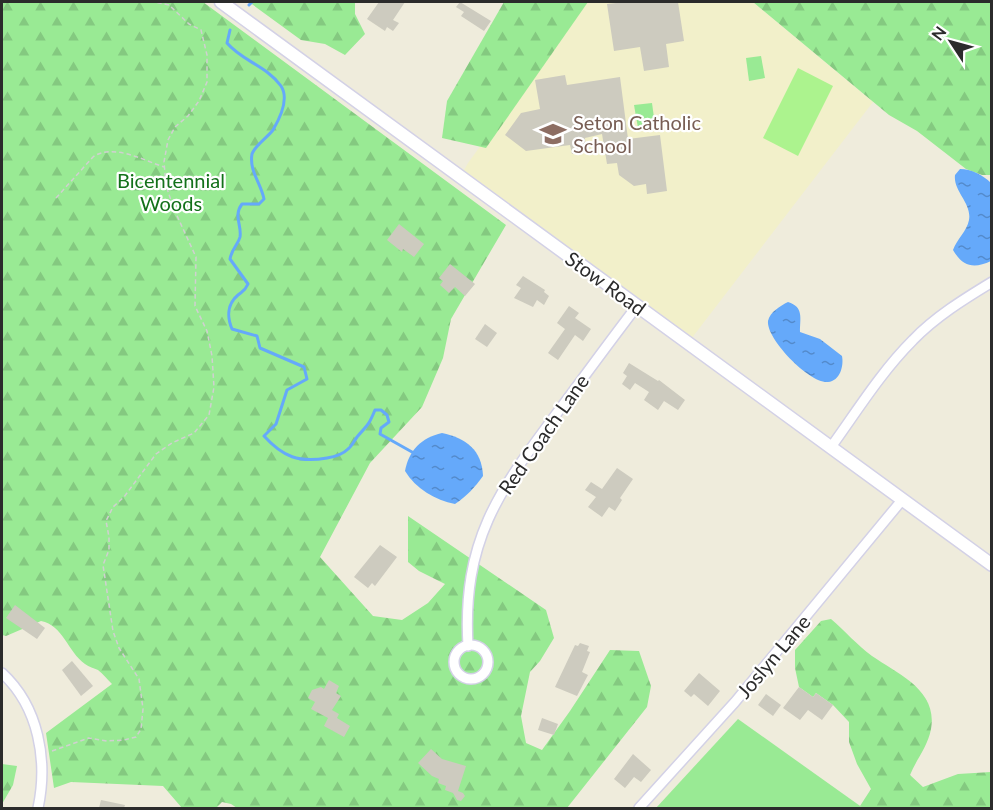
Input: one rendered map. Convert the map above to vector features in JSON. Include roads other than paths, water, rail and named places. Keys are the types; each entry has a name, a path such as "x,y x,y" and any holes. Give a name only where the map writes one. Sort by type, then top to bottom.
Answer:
{"street":[{"name":"Stow Road","path":"221,2 992,564"},
{"path":"831,447 890,364 914,338 942,314 992,282"},
{"name":"Red Coach Lane","path":"468,646 467,620 471,571 490,514 504,486 517,467 637,306"},
{"name":"Joslyn Lane","path":"639,808 735,702 902,500"},
{"path":"2,673 19,693 29,711 39,738 43,765 42,791 38,808"}],"water":[{"path":"960,169 977,173 991,183 991,261 974,266 961,260 953,250 969,220 968,208 955,181 955,175"},
{"path":"788,302 799,310 800,332 820,339 842,356 840,372 836,379 828,382 811,376 790,359 774,338 769,329 769,318"},
{"path":"442,433 458,438 471,447 480,459 482,467 483,476 455,504 427,493 405,471 417,446 428,438"}],"waterway":[{"path":"249,5 252,2"},
{"path":"230,30 227,43 269,73 281,86 284,96 281,114 273,130 252,154 252,166 264,199 259,204 242,204 239,208 240,237 230,259 248,284 230,307 229,320 232,329 257,336 260,348 304,367 307,379 287,390 276,424 264,436 278,449 292,457 308,460 330,458 349,448 369,423 375,410 381,410 387,415 389,422 381,428 380,434 412,452"}],"place":[{"name":"Seton Catholic School","path":"553,134"}],"park label":[{"name":"Bicentennial Woods","path":"171,192"}]}
